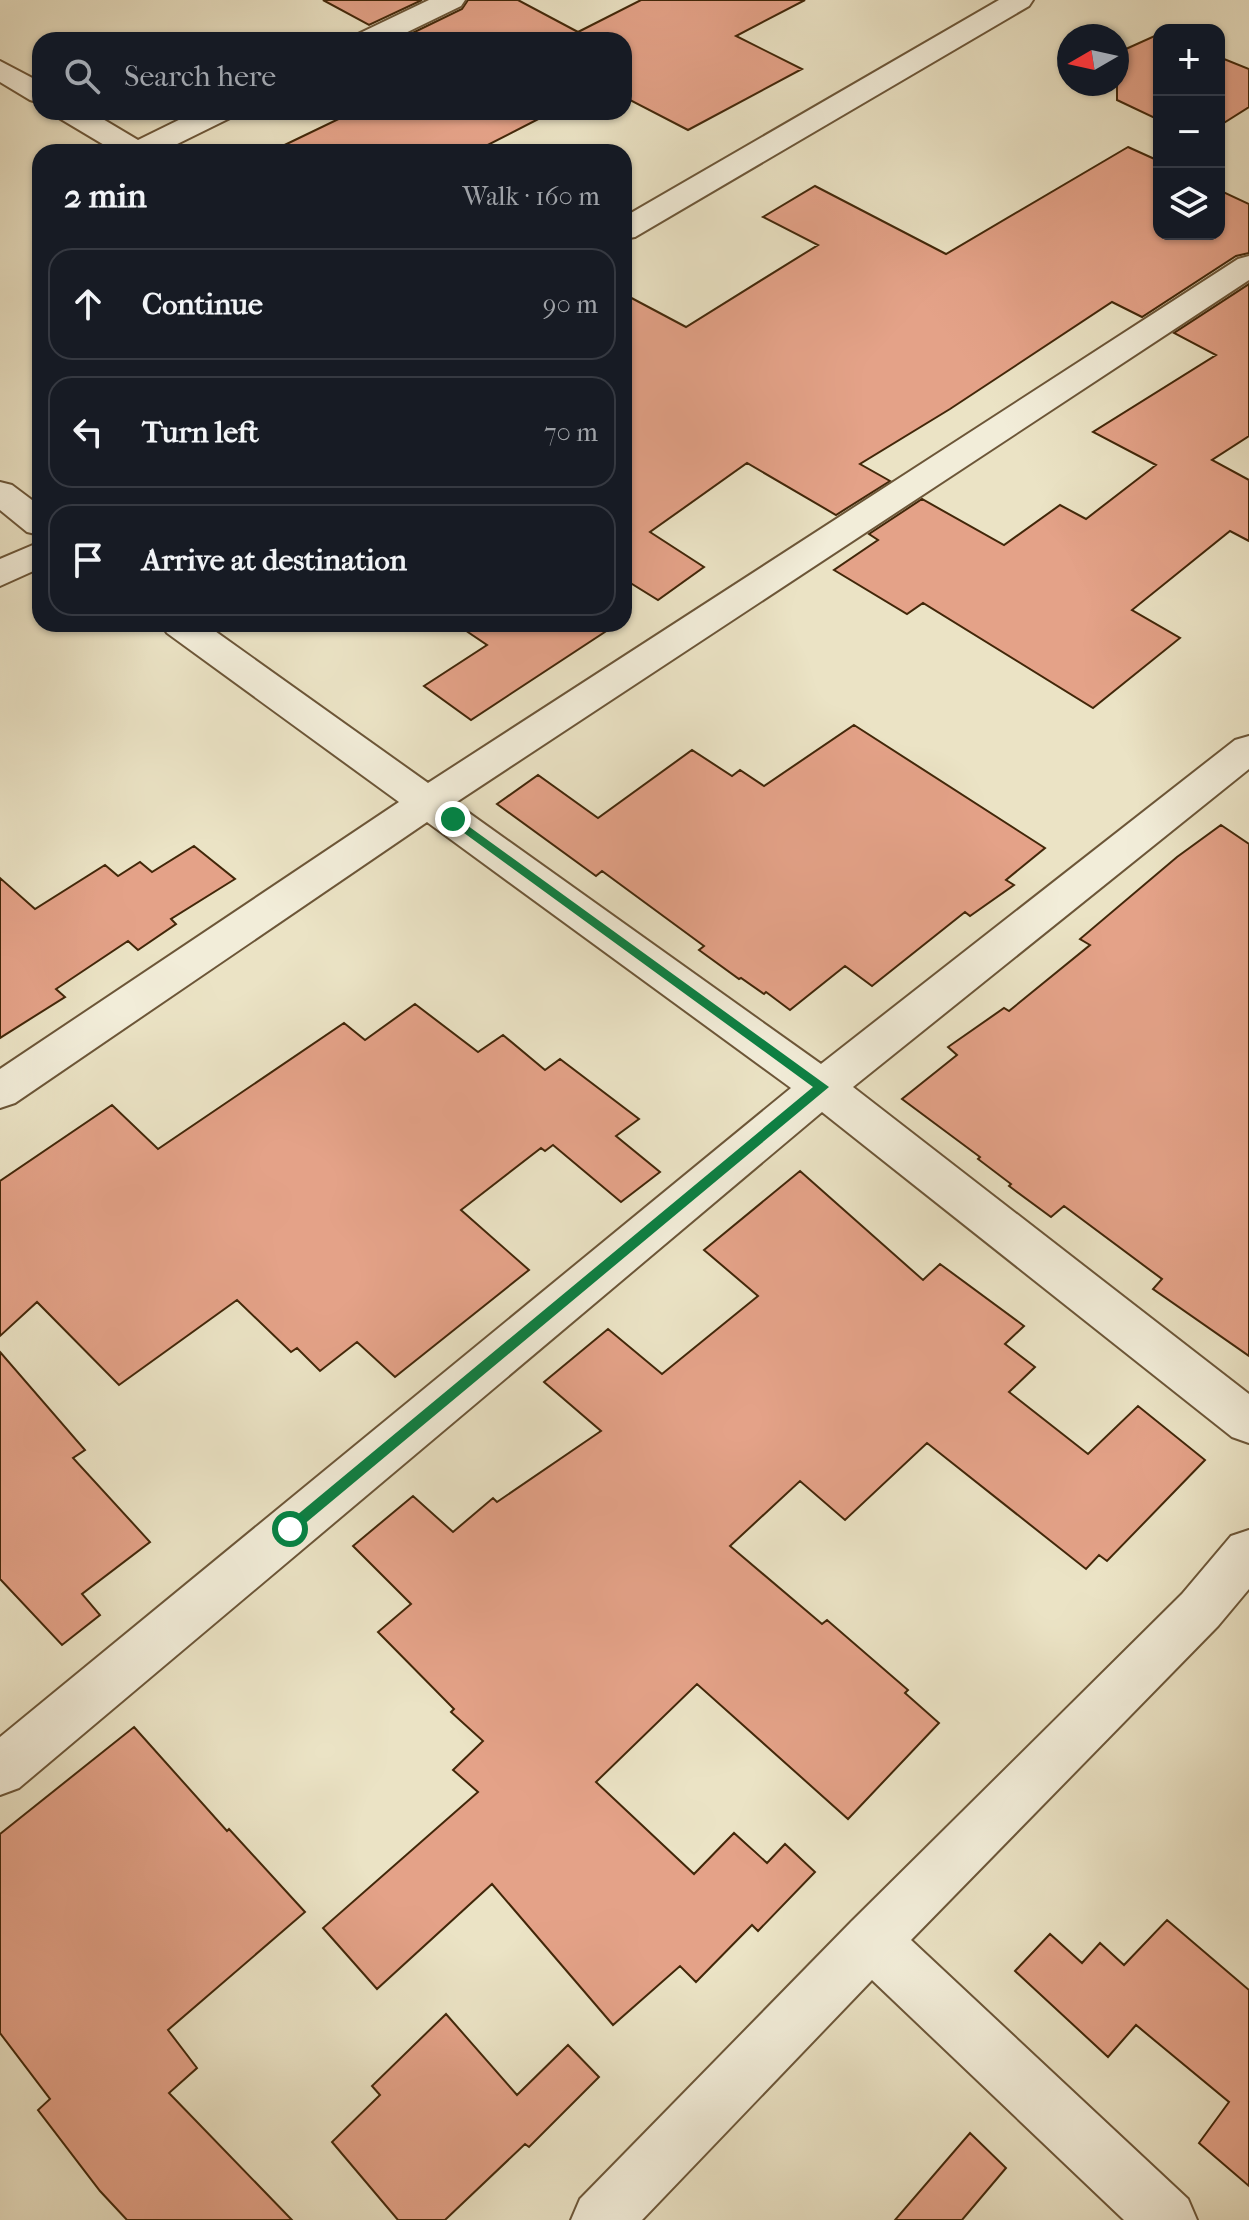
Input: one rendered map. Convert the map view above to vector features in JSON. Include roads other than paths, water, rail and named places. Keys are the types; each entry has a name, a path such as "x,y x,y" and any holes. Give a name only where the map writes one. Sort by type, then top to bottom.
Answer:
{"street":[{"path":"385,32 451,0"},
{"path":"632,225 1019,0"},
{"path":"0,70 32,89"},
{"path":"83,120 124,144"},
{"path":"153,144 203,120"},
{"path":"0,1091 429,801 1249,266"},
{"path":"0,493 32,518"},
{"path":"0,574 32,557"},
{"path":"191,632 822,1087 1249,1422"},
{"path":"0,1770 822,1087 1249,749"},
{"path":"601,2220 871,1941 1200,1610 1249,1552"},
{"path":"871,1941 1167,2220"}]}
